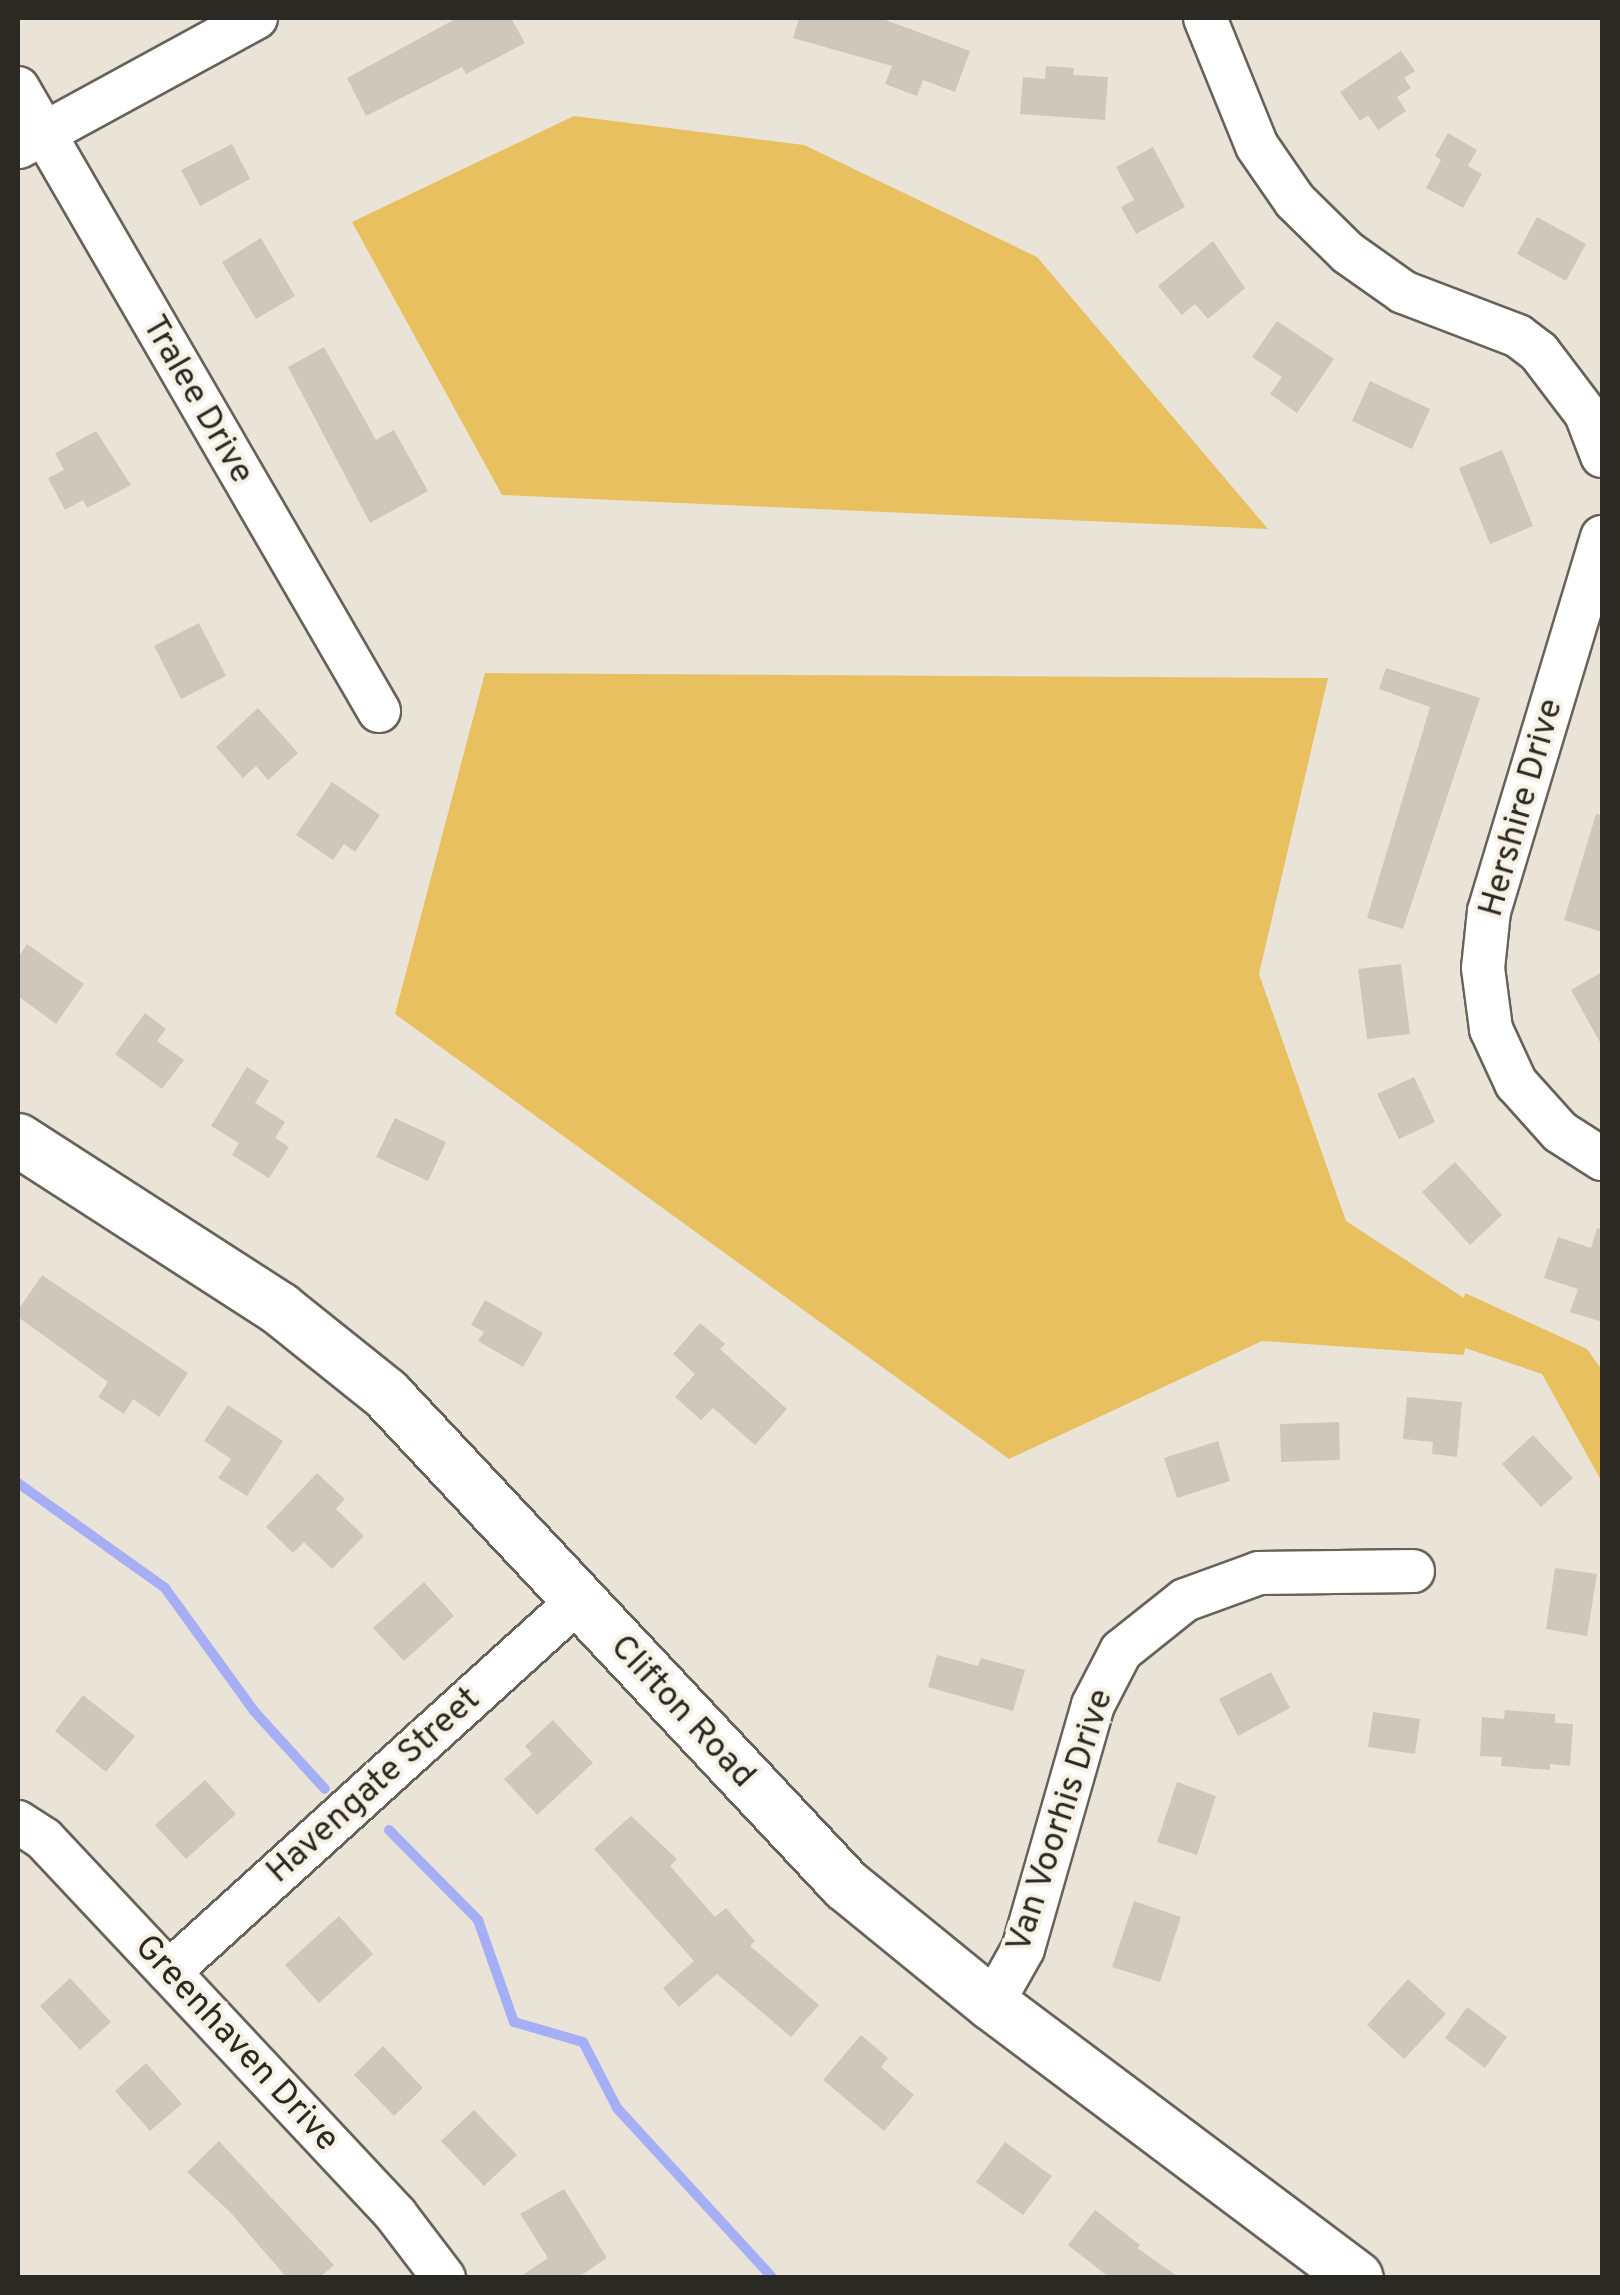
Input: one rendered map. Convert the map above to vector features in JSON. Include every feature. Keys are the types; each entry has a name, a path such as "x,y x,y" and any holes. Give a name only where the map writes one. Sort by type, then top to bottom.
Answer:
{"main road":[{"name":"Clifton Road","path":"18,1140 280,1310 351,1365 427,1435 846,1885 992,2004 1357,2278"}],"street":[{"path":"29,140 256,18"},
{"path":"1205,18 1257,146 1296,202 1348,253 1403,292 1518,336 1539,352 1586,414 1602,456"},
{"name":"Tralee Drive","path":"18,88 29,140 379,711"},
{"name":"Hershire Drive","path":"1602,536 1489,911 1483,968 1492,1030 1516,1082 1560,1132 1602,1159"},
{"name":"Van Voorhis Drive","path":"992,2004 1023,1949 1093,1705 1121,1651 1185,1600 1259,1573 1413,1571"},
{"name":"Havengate Street","path":"169,1972 579,1600"},
{"name":"Greenhaven Drive","path":"18,1822 44,1839 169,1972 396,2215 444,2278"}],"shaded area":[{"path":"574,116 804,145 1037,257 1268,529 502,495 352,222"},
{"path":"485,673 1328,678 1259,974 1346,1221 1464,1298 1465,1293 1587,1349 1602,1370 1602,1482 1542,1374 1465,1348 1464,1355 1262,1341 1009,1459 395,1014"}],"building":[{"path":"457,18 511,18 525,43 466,74 462,67 366,116 347,78"},
{"path":"799,18 880,18 970,51 955,92 923,80 917,96 885,84 892,66 793,38"},
{"path":"1401,51 1415,71 1404,78 1411,88 1397,97 1406,111 1378,130 1368,115 1360,121 1340,92"},
{"path":"1046,66 1074,68 1073,75 1108,77 1105,120 1020,114 1023,77 1045,79"},
{"path":"1448,133 1477,150 1468,166 1482,174 1463,208 1426,188 1441,160 1435,156"},
{"path":"232,144 250,179 200,206 181,170"},
{"path":"1153,147 1185,207 1136,234 1121,207 1134,200 1116,167"},
{"path":"1537,217 1586,244 1566,281 1517,254"},
{"path":"261,238 295,296 256,319 222,262"},
{"path":"1213,241 1245,288 1208,319 1195,304 1182,315 1158,286"},
{"path":"1277,321 1334,359 1297,413 1270,394 1282,377 1252,357"},
{"path":"324,347 376,440 394,430 428,491 370,523 288,367"},
{"path":"1370,381 1430,409 1412,449 1352,421"},
{"path":"96,431 131,485 87,508 83,500 65,510 48,478 64,470 55,453"},
{"path":"1502,450 1533,526 1490,544 1459,468"},
{"path":"199,623 226,676 181,699 154,646"},
{"path":"1386,668 1480,698 1403,929 1367,918 1430,707 1379,689"},
{"path":"258,708 298,753 268,780 256,766 243,778 216,747"},
{"path":"332,782 380,815 355,852 344,844 333,860 296,835"},
{"path":"1596,814 1602,815 1602,932 1564,920"},
{"path":"27,944 84,984 56,1024 18,996 18,958"},
{"path":"1401,964 1410,1034 1367,1039 1358,969"},
{"path":"1602,972 1602,1046 1571,990"},
{"path":"145,1013 166,1029 157,1041 184,1060 162,1089 115,1054"},
{"path":"247,1067 269,1081 255,1103 285,1122 275,1138 289,1147 269,1178 232,1155 239,1143 211,1126"},
{"path":"1414,1077 1435,1122 1399,1139 1377,1094"},
{"path":"395,1118 446,1142 428,1181 376,1157"},
{"path":"1455,1162 1502,1215 1470,1245 1422,1192"},
{"path":"1597,1228 1602,1229 1602,1322 1570,1312 1578,1289 1544,1278 1558,1237 1591,1248"},
{"path":"42,1275 188,1373 159,1417 133,1399 124,1414 98,1397 108,1382 18,1317 18,1310"},
{"path":"485,1300 543,1333 523,1367 478,1341 484,1332 471,1325"},
{"path":"700,1323 725,1344 720,1349 787,1409 755,1445 713,1408 701,1420 675,1397 695,1374 673,1354"},
{"path":"1407,1397 1462,1402 1457,1457 1432,1454 1433,1442 1403,1439"},
{"path":"228,1405 283,1441 247,1496 218,1478 231,1459 204,1441"},
{"path":"1339,1422 1340,1460 1281,1462 1280,1424"},
{"path":"1533,1435 1573,1478 1541,1507 1502,1464"},
{"path":"1218,1441 1230,1481 1177,1498 1164,1458"},
{"path":"317,1473 345,1499 336,1509 364,1536 332,1569 304,1542 293,1553 266,1527"},
{"path":"1555,1568 1597,1574 1587,1636 1546,1629"},
{"path":"424,1582 454,1616 404,1661 373,1628"},
{"path":"937,1655 978,1666 981,1658 1025,1670 1013,1711 928,1687"},
{"path":"1271,1672 1290,1708 1238,1736 1219,1699"},
{"path":"83,1695 135,1736 106,1772 55,1731"},
{"path":"1505,1710 1555,1714 1555,1723 1573,1724 1570,1766 1550,1764 1550,1770 1501,1766 1502,1757 1480,1756 1482,1717 1504,1719"},
{"path":"1373,1712 1420,1719 1415,1754 1368,1747"},
{"path":"553,1720 593,1763 537,1815 504,1779 532,1754 525,1746"},
{"path":"205,1780 236,1814 186,1859 155,1825"},
{"path":"1177,1782 1216,1796 1197,1855 1157,1842"},
{"path":"631,1816 677,1859 670,1866 715,1917 726,1908 755,1941 750,1946 819,2005 791,2037 717,1974 679,2007 663,1988 694,1961 594,1849"},
{"path":"1134,1901 1181,1917 1160,1982 1112,1967"},
{"path":"339,1916 373,1954 319,2003 285,1965"},
{"path":"70,1978 111,2022 80,2050 40,2006"},
{"path":"1408,1979 1446,2014 1404,2059 1367,2025"},
{"path":"1467,2007 1507,2037 1485,2068 1445,2038"},
{"path":"861,2035 888,2058 881,2067 914,2095 884,2131 823,2080"},
{"path":"383,2046 423,2088 394,2116 354,2075"},
{"path":"146,2063 182,2104 150,2131 115,2091"},
{"path":"474,2110 517,2155 484,2186 441,2141"},
{"path":"219,2141 334,2265 319,2278 287,2278 231,2213 187,2172"},
{"path":"1005,2142 1052,2176 1023,2215 976,2182"},
{"path":"564,2189 607,2258 577,2278 518,2278 548,2258 520,2214"},
{"path":"1095,2210 1140,2245 1137,2248 1180,2278 1110,2278 1068,2245"}],"waterway":[{"path":"18,1483 165,1588 254,1711 325,1789"},
{"path":"389,1830 478,1920 514,2022 583,2042 617,2108 773,2278"}]}
